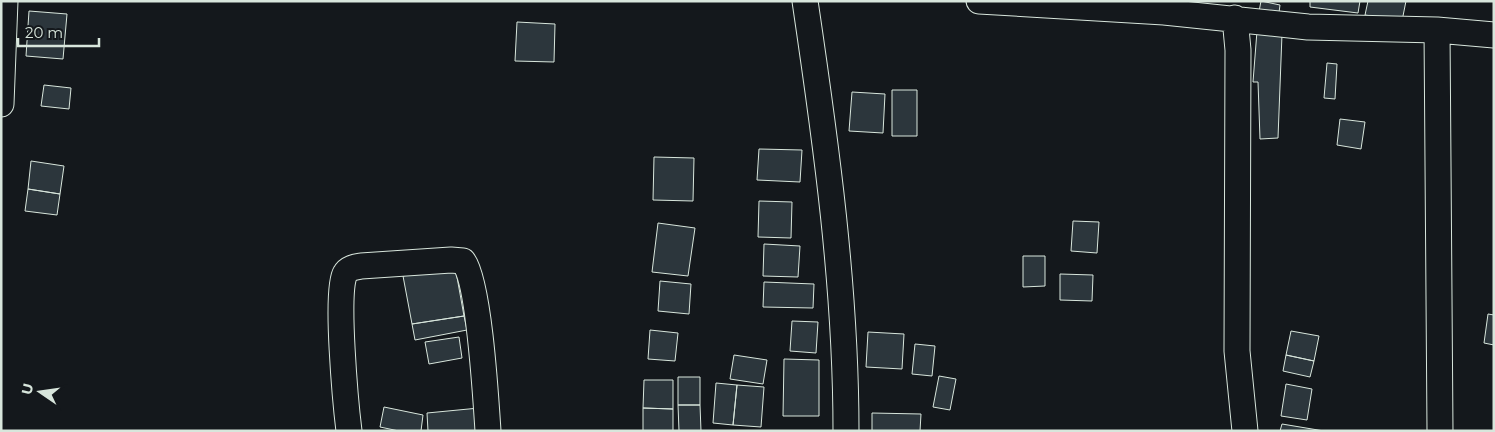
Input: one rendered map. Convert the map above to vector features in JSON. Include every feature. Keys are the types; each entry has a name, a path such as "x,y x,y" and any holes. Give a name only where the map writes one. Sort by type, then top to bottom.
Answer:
{"street":[{"path":"1,104 5,1"},
{"path":"805,1 828,171 841,315 846,431"},
{"path":"979,1 1235,18 1308,27 1437,30 1494,35"},
{"path":"1235,18 1238,50 1237,351 1245,431"},
{"path":"1437,30 1440,431"},
{"path":"349,431 341,312 341,287 344,275 351,269 362,266 451,260 464,262 472,282 482,358 488,431"}],"building":[{"path":"1261,1 1280,5 1278,20 1258,17"},
{"path":"1310,1 1360,1 1358,13 1310,7"},
{"path":"1368,1 1406,1 1402,21 1365,15"},
{"path":"29,11 67,14 63,59 26,56"},
{"path":"517,22 555,24 554,62 515,61"},
{"path":"1257,31 1282,34 1278,138 1260,139 1258,82 1253,82"},
{"path":"1327,63 1337,64 1335,99 1324,98"},
{"path":"44,85 71,88 69,109 41,106"},
{"path":"892,90 917,90 917,136 892,136"},
{"path":"852,92 885,94 883,133 849,131"},
{"path":"1340,119 1365,122 1361,149 1337,145"},
{"path":"759,149 802,150 800,182 757,180"},
{"path":"654,157 694,158 693,201 653,200"},
{"path":"31,161 64,166 60,194 28,189"},
{"path":"28,189 60,194 57,215 25,211"},
{"path":"759,201 792,202 791,238 758,237"},
{"path":"1073,221 1099,222 1097,253 1071,251"},
{"path":"658,223 695,228 688,276 652,272"},
{"path":"764,244 800,246 798,277 763,276"},
{"path":"1023,256 1045,256 1045,286 1023,287"},
{"path":"455,266 464,316 412,324 403,276"},
{"path":"1060,274 1093,275 1092,301 1060,300"},
{"path":"660,281 691,284 689,314 658,311"},
{"path":"764,282 814,284 813,308 763,307"},
{"path":"1488,314 1494,315 1494,345 1484,343"},
{"path":"464,316 467,330 415,340 412,324"},
{"path":"792,321 818,322 816,353 790,351"},
{"path":"650,330 678,333 675,361 648,359"},
{"path":"1291,331 1319,336 1314,361 1286,355"},
{"path":"868,332 904,334 902,369 866,367"},
{"path":"459,337 462,358 429,364 425,342"},
{"path":"915,344 935,346 932,376 912,374"},
{"path":"734,355 767,360 763,384 730,379"},
{"path":"1286,355 1314,361 1310,377 1283,371"},
{"path":"784,359 819,360 819,416 783,416"},
{"path":"939,376 956,379 950,410 933,407"},
{"path":"678,377 700,377 700,405 678,405"},
{"path":"644,380 673,380 673,409 643,408"},
{"path":"716,383 737,385 733,425 713,423"},
{"path":"1286,384 1312,389 1307,420 1281,416"},
{"path":"737,385 764,387 761,427 733,425"},
{"path":"678,405 700,405 701,431 679,431"},
{"path":"384,407 423,415 421,431 399,431 380,427"},
{"path":"479,408 481,431 428,431 427,413"},
{"path":"643,408 673,409 673,431 643,431"},
{"path":"872,413 921,414 920,431 872,431"},
{"path":"1282,424 1324,431 1280,431"}]}
